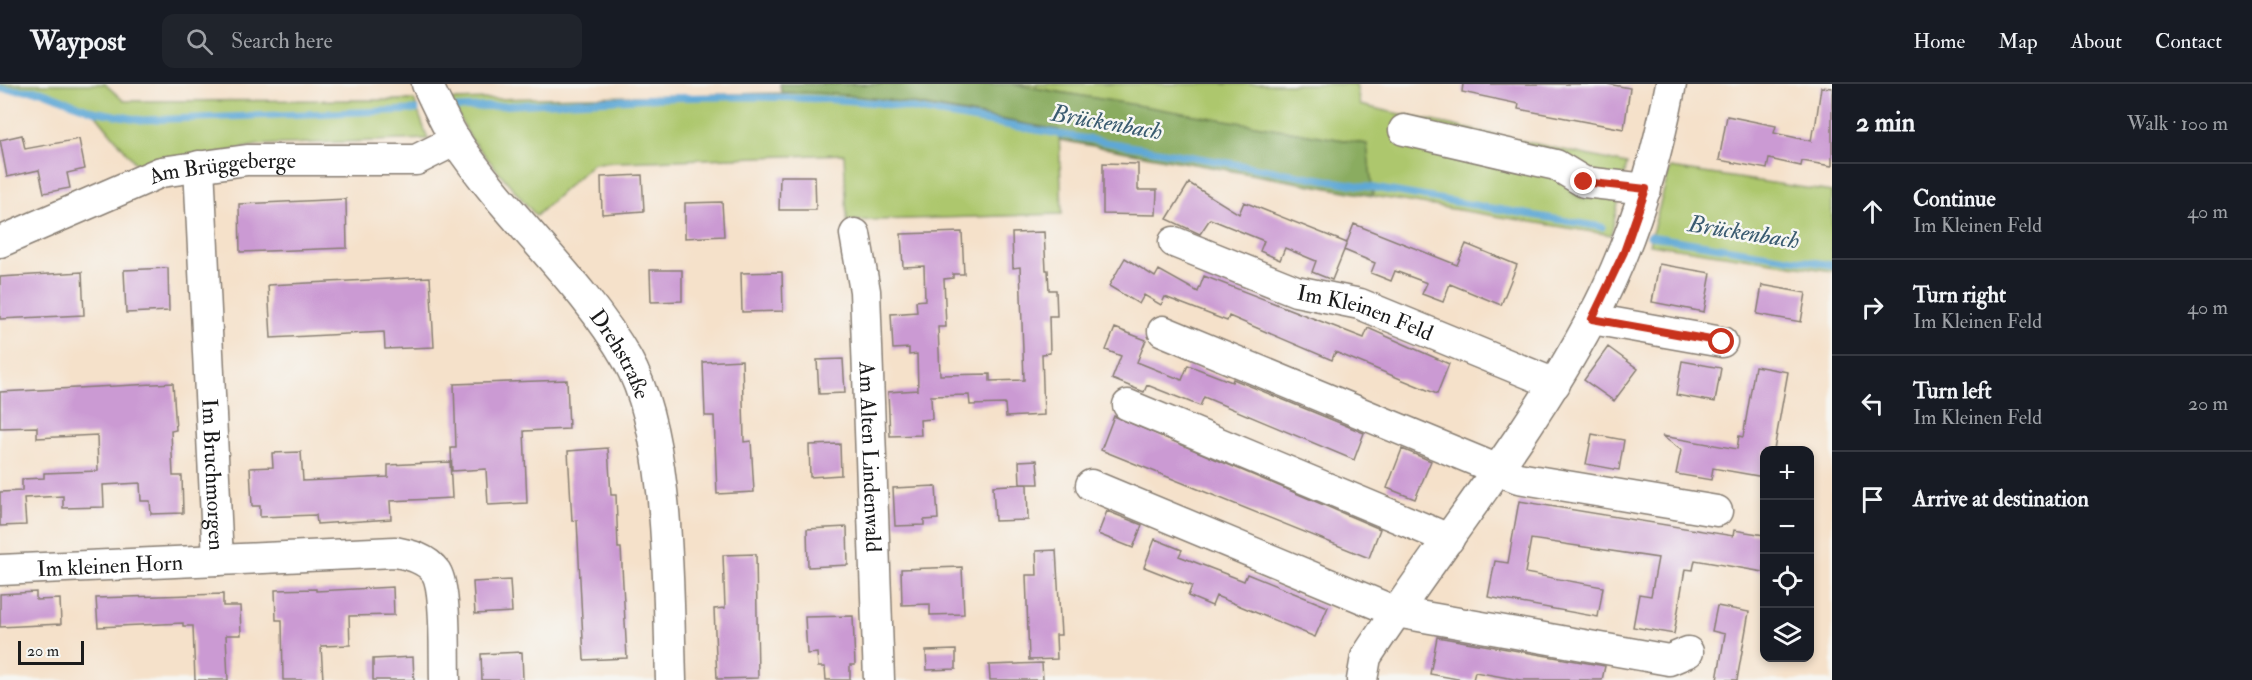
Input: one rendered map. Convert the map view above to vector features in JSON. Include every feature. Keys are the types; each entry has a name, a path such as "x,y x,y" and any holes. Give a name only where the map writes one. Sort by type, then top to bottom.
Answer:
{"street":[{"name":"Drehstraße","path":"427,84 456,140 496,194 606,325 628,361 644,403 657,449 671,680"},
{"path":"1362,680 1366,657 1499,469 1555,384 1592,319 1624,252 1646,189 1661,136 1671,84"},
{"path":"1404,130 1556,165 1584,182 1646,189"},
{"name":"Am Brüggeberge","path":"0,242 161,172 247,160 416,160 456,140"},
{"name":"Im Bruchmorgen","path":"199,166 218,560 395,552 416,556 435,571 441,586 445,680"},
{"name":"Am Alten Lindenwald","path":"855,234 865,291 879,680"},
{"name":"Im Kleinen Feld","path":"1174,242 1296,291 1360,304 1555,384"},
{"path":"1592,319 1722,342"},
{"path":"1163,331 1518,478 1717,511"},
{"path":"1128,405 1449,539"},
{"path":"1091,485 1396,612 1669,660 1688,652"},
{"name":"Im kleinen Horn","path":"0,570 218,560"}],"green space":[{"path":"0,84 105,84 124,101 414,100 428,139 258,145 141,170 93,111 41,91 0,89"},
{"path":"780,84 1011,84 1367,144 1373,196 1060,140 1059,130 955,111 851,96 781,92"},
{"path":"1011,84 1356,84 1360,105 1627,164 1611,235 1373,196 1366,144"},
{"path":"823,92 879,98 1059,131 1062,214 847,221 844,154 593,163 536,216 471,139 450,100"},
{"path":"1670,168 1832,192 1832,271 1649,244"}],"building":[{"path":"1463,84 1608,84 1630,88 1624,129 1518,109 1519,104 1462,92"},
{"path":"1821,87 1832,88 1832,166 1802,161 1801,166 1769,159 1767,169 1719,160 1727,116 1776,126 1774,133 1811,141"},
{"path":"22,135 25,149 79,139 85,169 67,173 70,188 44,193 39,170 7,177 0,140"},
{"path":"1103,163 1138,164 1138,190 1157,190 1156,215 1103,214"},
{"path":"642,175 644,211 602,214 601,177"},
{"path":"780,176 815,176 816,210 779,210"},
{"path":"1189,183 1239,214 1244,202 1347,243 1332,280 1312,272 1316,261 1285,248 1280,260 1260,251 1264,241 1210,219 1200,234 1167,219"},
{"path":"346,199 347,248 240,252 239,204"},
{"path":"722,202 724,236 685,238 685,203"},
{"path":"1354,224 1457,265 1466,244 1517,265 1501,305 1450,284 1443,302 1422,294 1427,283 1395,271 1391,281 1371,273 1375,263 1344,250"},
{"path":"962,232 964,274 953,274 953,278 944,279 946,327 938,327 940,375 990,374 990,381 1024,380 1020,267 1013,268 1012,233 1044,232 1049,290 1056,290 1057,316 1049,316 1050,353 1042,354 1044,415 1006,417 1005,404 970,405 969,395 931,396 932,419 920,420 921,435 890,436 888,392 918,390 917,354 909,355 909,348 893,349 891,314 917,312 916,301 925,300 924,266 903,267 901,234"},
{"path":"1125,258 1155,277 1159,270 1198,292 1204,276 1364,338 1368,328 1449,364 1437,394 1335,352 1332,360 1229,316 1227,321 1165,297 1161,305 1144,295 1139,304 1109,286"},
{"path":"1659,264 1711,273 1704,312 1652,302"},
{"path":"168,268 169,311 126,313 124,270"},
{"path":"650,270 682,270 682,301 651,302"},
{"path":"82,272 84,315 0,319 0,277"},
{"path":"782,272 783,311 742,312 741,273"},
{"path":"430,277 434,347 385,349 384,332 271,338 268,285"},
{"path":"1762,285 1806,293 1801,322 1757,314"},
{"path":"1115,328 1146,340 1137,362 1182,380 1188,365 1232,382 1233,379 1364,433 1354,460 1204,397 1200,406 1147,385 1144,392 1112,379 1121,356 1106,350"},
{"path":"1608,347 1638,369 1614,401 1584,380"},
{"path":"843,359 845,393 819,394 817,360"},
{"path":"742,360 744,442 751,441 754,492 717,494 714,416 705,416 703,362"},
{"path":"1682,361 1721,368 1715,402 1676,395"},
{"path":"1755,366 1788,372 1775,446 1760,446 1760,476 1713,468 1711,480 1676,474 1681,450 1662,436 1737,449 1739,436 1743,437"},
{"path":"567,380 569,429 524,431 527,503 488,505 486,469 452,471 451,448 456,448 454,384"},
{"path":"173,383 176,430 171,431 173,476 182,476 183,513 151,514 150,501 141,501 140,483 103,485 104,507 63,508 63,496 24,498 26,525 0,526 0,492 22,491 22,479 44,478 44,473 98,471 97,435 37,438 37,427 0,428 0,392"},
{"path":"1114,416 1380,529 1369,558 1101,450"},
{"path":"1592,434 1624,440 1619,470 1586,464"},
{"path":"840,444 841,475 810,477 809,445"},
{"path":"608,448 611,495 616,495 618,548 621,548 627,658 584,660 577,520 572,521 568,451"},
{"path":"1402,449 1431,461 1415,499 1387,488"},
{"path":"301,452 303,481 388,477 388,465 450,462 452,498 390,501 391,519 317,524 316,515 260,517 260,506 252,506 250,468 273,467 272,453"},
{"path":"1037,460 1039,484 1020,484 1019,461"},
{"path":"1027,484 1028,520 995,521 993,486"},
{"path":"936,486 938,519 924,520 924,525 895,526 893,488"},
{"path":"1519,501 1733,536 1734,530 1760,534 1760,571 1695,560 1693,570 1685,569 1674,634 1633,627 1639,594 1651,596 1658,558 1531,539 1525,573 1603,587 1598,617 1488,597 1495,561 1508,563"},
{"path":"1107,511 1142,525 1133,548 1098,534"},
{"path":"847,527 848,565 808,567 807,529"},
{"path":"1155,539 1182,550 1179,556 1244,581 1247,574 1328,607 1315,637 1216,596 1212,606 1188,596 1192,586 1144,567"},
{"path":"1056,550 1061,635 1056,635 1057,659 1029,660 1026,575 1037,575 1036,551"},
{"path":"756,554 758,678 717,679 714,609 725,608 723,555"},
{"path":"962,567 964,614 930,615 930,604 902,605 901,569"},
{"path":"510,580 512,612 475,614 473,582"},
{"path":"393,587 394,615 349,616 350,645 321,646 323,680 283,680 282,620 276,620 275,590 316,589 316,591"},
{"path":"36,592 36,600 60,599 61,624 0,627 0,594"},
{"path":"223,594 223,606 240,606 241,635 226,635 228,680 195,680 193,626 183,626 183,623 98,627 96,598"},
{"path":"1717,606 1749,612 1737,680 1717,680 1725,634 1712,631"},
{"path":"853,616 855,665 850,665 850,680 826,680 825,667 818,667 817,653 807,654 805,617"},
{"path":"1437,637 1605,666 1602,680 1520,680 1475,672 1473,680 1463,680 1430,674"},
{"path":"956,650 956,669 927,670 926,651"},
{"path":"522,652 523,680 482,680 481,654"},
{"path":"413,657 414,680 373,680 373,659"},
{"path":"1042,663 1043,680 990,680 989,665"}],"waterway":[{"name":"Brückenbach","path":"0,89 41,91 93,111 142,120 416,110"},
{"name":"Brückenbach","path":"457,108 721,97 826,99 878,103 1602,227"},
{"name":"Brückenbach","path":"1650,236 1832,265"}],"route":[{"path":"1584,182 1646,189 1624,252 1592,319 1722,342"}]}
